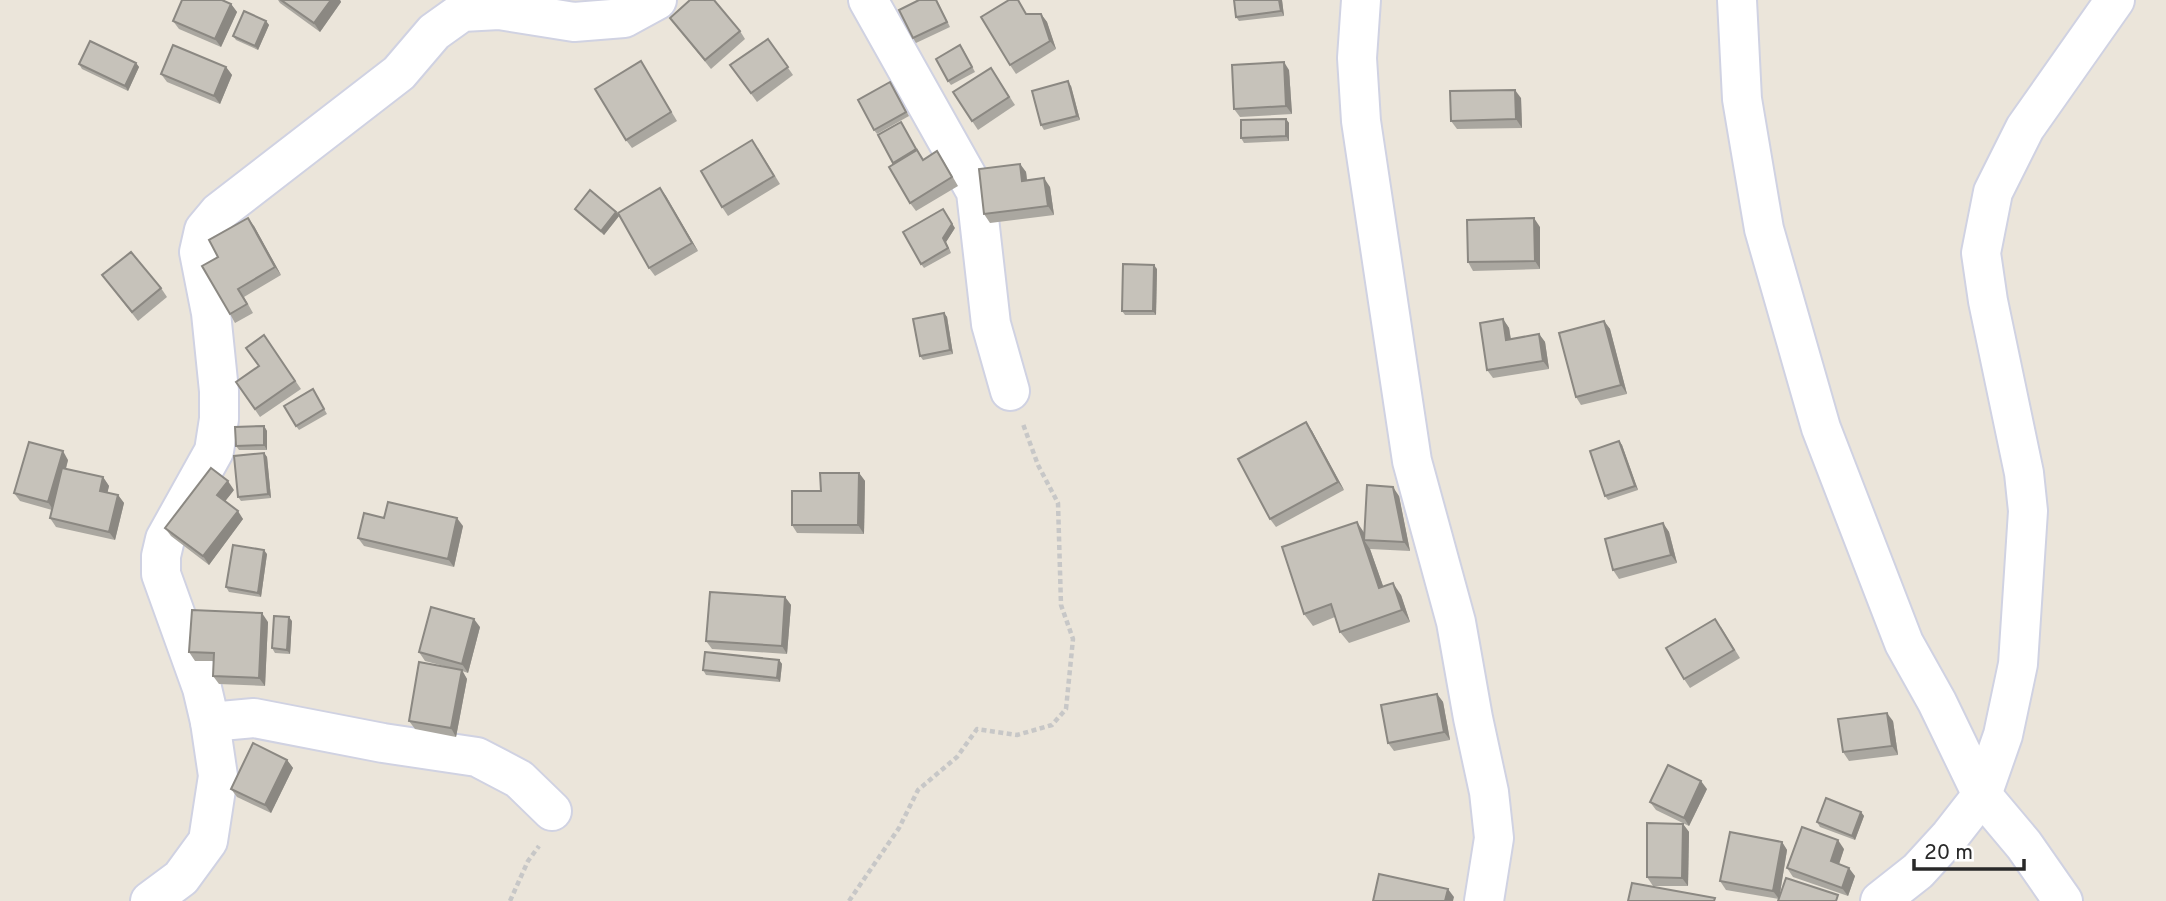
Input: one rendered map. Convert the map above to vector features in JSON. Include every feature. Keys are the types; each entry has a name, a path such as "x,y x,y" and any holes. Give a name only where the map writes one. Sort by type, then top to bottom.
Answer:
{"street":[{"path":"150,901 181,878 208,841 218,776 202,688 161,574 164,539 214,451 219,419 219,391 211,313 199,252 204,230 219,212 399,73 434,32 462,12 499,10 574,22 624,18 657,0"},
{"path":"869,0 976,192 991,324 1010,391"},
{"path":"1361,0 1357,58 1361,121 1412,461 1456,622 1472,719 1489,792 1494,838 1484,901"},
{"path":"1737,0 1742,99 1764,229 1821,428 1904,643 1942,711 1982,795 2024,845 2063,901"},
{"path":"1880,901 1918,871 1982,795 2003,735 2018,664 2028,511 2024,473 1988,301 1981,253 1993,192 2025,128 2115,0"},
{"path":"210,722 254,718 383,743 477,757 519,779 552,811"}],"path":[{"path":"849,901 899,828 918,790 957,757 978,729 1017,735 1052,724 1066,709 1073,639 1061,605 1058,503 1038,465 1010,391"},
{"path":"510,901 528,861 549,832 552,811"}],"building":[{"path":"182,0 222,0 231,4 215,39 173,21"},
{"path":"281,0 331,0 314,23"},
{"path":"690,0 714,0 740,31 705,60 670,18"},
{"path":"919,0 936,0 947,22 913,38 899,10"},
{"path":"1009,0 1018,0 1026,14 1041,14 1050,41 1010,65 981,17"},
{"path":"1234,0 1279,0 1281,11 1236,17"},
{"path":"244,11 266,21 255,46 233,36"},
{"path":"768,39 788,67 751,93 730,65"},
{"path":"90,41 136,63 125,86 79,64"},
{"path":"173,45 226,67 214,96 161,74"},
{"path":"960,45 972,67 948,81 936,59"},
{"path":"641,61 671,112 626,140 595,89"},
{"path":"1284,62 1286,106 1234,109 1232,65"},
{"path":"991,68 1009,97 972,121 953,92"},
{"path":"1068,81 1077,116 1041,125 1032,91"},
{"path":"890,82 906,112 874,130 858,100"},
{"path":"1515,90 1516,119 1451,121 1450,91"},
{"path":"1286,119 1286,136 1241,138 1241,120"},
{"path":"901,122 916,149 893,163 878,135"},
{"path":"752,140 774,176 722,207 701,171"},
{"path":"917,150 923,160 937,151 952,177 910,203 889,167"},
{"path":"1020,164 1022,181 1044,178 1048,206 984,214 979,169"},
{"path":"660,188 692,243 649,268 618,213"},
{"path":"590,190 616,212 601,231 575,209"},
{"path":"943,209 952,224 943,238 948,248 921,264 903,232"},
{"path":"248,218 275,267 238,289 247,304 230,314 202,266 218,257 209,240"},
{"path":"1534,218 1535,261 1468,262 1467,220"},
{"path":"131,252 161,288 132,312 102,275"},
{"path":"1123,264 1154,265 1153,311 1122,311"},
{"path":"944,313 950,350 920,356 913,319"},
{"path":"1503,319 1506,340 1539,334 1543,361 1487,370 1480,323"},
{"path":"1604,321 1621,385 1576,397 1559,333"},
{"path":"264,335 295,381 255,409 236,382 259,366 246,348"},
{"path":"313,389 324,409 296,426 284,406"},
{"path":"1306,422 1338,482 1270,519 1238,459"},
{"path":"264,426 264,445 236,446 235,427"},
{"path":"1619,441 1635,486 1605,496 1590,451"},
{"path":"29,442 63,451 48,502 14,493"},
{"path":"264,453 268,494 238,497 234,456"},
{"path":"62,468 103,477 100,491 118,495 109,532 50,518"},
{"path":"211,468 228,481 217,495 238,511 203,556 165,528"},
{"path":"820,473 859,473 858,525 792,525 792,491 821,491"},
{"path":"1367,485 1393,487 1404,542 1364,540"},
{"path":"388,502 457,518 448,559 358,538 364,513 384,518"},
{"path":"1357,522 1379,588 1393,583 1402,610 1340,632 1331,604 1304,614 1282,547"},
{"path":"1663,523 1671,555 1613,570 1605,539"},
{"path":"233,545 264,550 258,593 226,587"},
{"path":"710,592 785,597 782,646 706,641"},
{"path":"431,607 474,619 462,664 419,652"},
{"path":"192,610 262,613 259,678 213,676 214,653 189,652"},
{"path":"274,616 289,617 287,650 272,648"},
{"path":"1715,619 1734,650 1684,679 1666,648"},
{"path":"705,652 779,660 777,678 703,670"},
{"path":"419,662 462,670 451,728 409,721"},
{"path":"1437,694 1444,732 1388,743 1381,705"},
{"path":"1887,713 1892,746 1843,752 1838,719"},
{"path":"253,743 287,760 265,805 231,789"},
{"path":"1668,765 1701,781 1684,818 1650,802"},
{"path":"1826,798 1861,812 1852,836 1817,822"},
{"path":"1647,823 1683,824 1682,878 1647,877"},
{"path":"1802,827 1838,840 1831,861 1849,868 1842,888 1787,868"},
{"path":"1730,832 1782,842 1773,891 1720,881"},
{"path":"1379,874 1448,889 1445,901 1373,901"},
{"path":"1786,878 1838,895 1836,901 1778,901"},
{"path":"1632,883 1715,898 1714,901 1628,901"}]}
